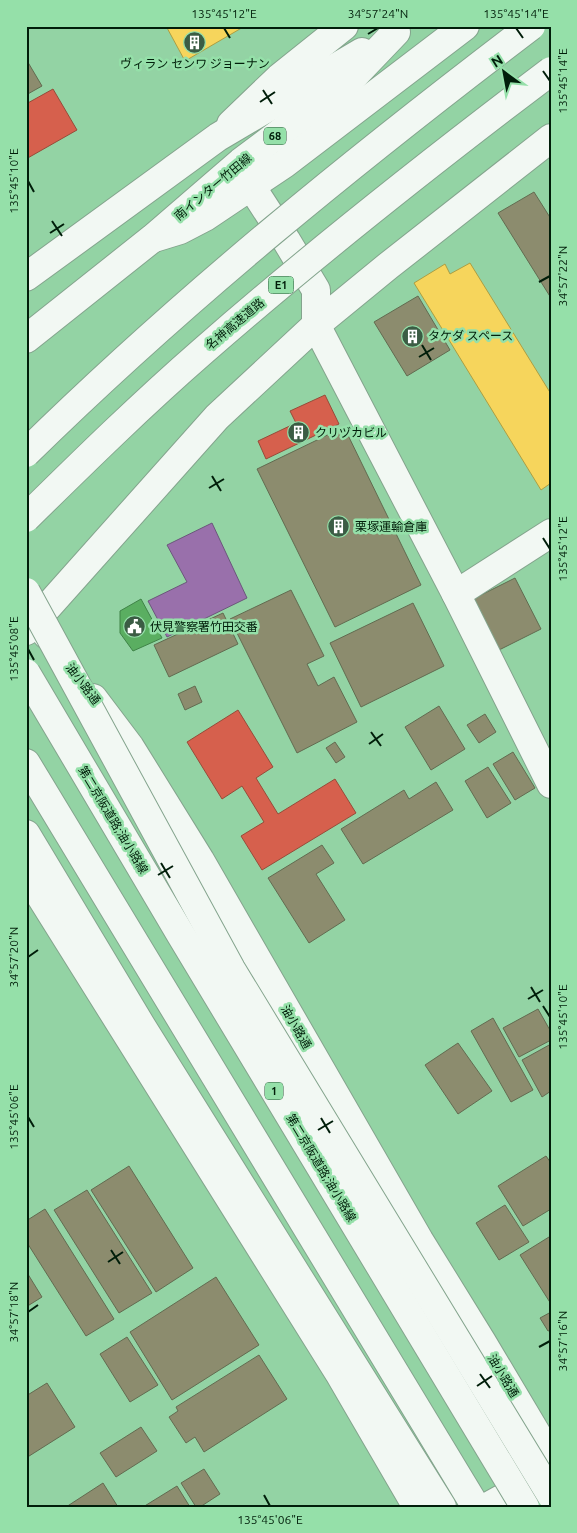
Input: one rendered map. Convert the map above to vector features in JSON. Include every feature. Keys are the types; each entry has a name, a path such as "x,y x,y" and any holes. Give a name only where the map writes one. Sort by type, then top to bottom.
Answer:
{"main road":[{"path":"218,137 278,78 344,26"},
{"path":"153,238 180,230 205,217 284,164 465,26"},
{"path":"26,453 174,314 301,205 531,26"},
{"name":"南インター竹田線","path":"26,277 218,137 399,29"},
{"name":"南インター竹田線","path":"26,339 153,238 241,162 351,79 399,29"},
{"name":"名神高速道路","path":"26,518 202,352 326,246 551,70"},
{"path":"29,620 217,418 316,325 551,138"},
{"path":"251,186 316,290 316,325 456,594 551,784"},
{"path":"456,594 551,533"},
{"path":"26,592 231,969 551,1495"},
{"name":"油小路通","path":"29,620 130,747 200,860 419,1240 551,1458"},
{"name":"第二京阪道路;油小路線","path":"26,673 524,1507"},
{"path":"26,763 476,1507"},
{"path":"26,834 147,1035 442,1507"},
{"path":"26,873 339,1373 418,1507"},
{"path":"487,1507 551,1472"}],"shaded area":[{"path":"26,26 551,26 551,1507 26,1507"}],"building: 住宅":[{"name":"ヴィラン センワ ジョーナン","path":"166,26 245,26 185,61"},
{"path":"470,263 551,394 551,483 541,490 414,283 445,264 450,274"}],"building: 商業":[{"path":"53,89 77,130 26,159 26,104"},
{"name":"クリヅカビル","path":"325,395 339,424 266,459 258,441 296,423 290,411"},
{"path":"238,710 273,767 256,778 278,814 335,779 356,813 262,870 241,836 264,822 242,786 222,799 187,742"}],"building: 業務":[{"path":"212,523 247,598 167,637 148,601 187,582 167,545"}],"building: 公共":[{"path":"141,599 162,638 133,651 120,633 120,611"}],"building: 工業":[{"path":"26,59 42,86 26,95"},
{"path":"534,192 551,219 551,298 498,213"},
{"name":"タケダ スペース","path":"418,296 450,350 407,376 374,322"},
{"name":"栗塚運輸倉庫","path":"344,427 421,585 335,627 257,469"},
{"path":"515,578 541,629 499,650 473,599"},
{"path":"291,590 324,656 307,664 318,686 334,677 357,722 297,753 230,619"},
{"path":"413,603 444,666 361,707 330,643"},
{"path":"223,613 238,644 169,677 154,645"},
{"path":"195,686 202,702 185,710 178,694"},
{"path":"439,706 465,749 431,770 405,727"},
{"path":"485,714 496,732 479,743 467,725"},
{"path":"335,742 345,757 336,763 326,748"},
{"path":"513,752 535,788 515,800 493,764"},
{"path":"488,767 511,803 487,818 465,781"},
{"path":"436,782 453,810 363,864 341,829 404,790 409,799"},
{"path":"322,845 334,863 316,874 345,920 309,943 268,878"},
{"path":"538,1009 551,1032 551,1040 519,1057 503,1028"},
{"path":"493,1018 533,1090 511,1102 471,1031"},
{"path":"458,1043 492,1091 458,1114 425,1065"},
{"path":"551,1044 551,1091 542,1097 522,1060"},
{"path":"546,1156 551,1163 551,1209 523,1226 498,1186"},
{"path":"129,1166 193,1268 156,1292 91,1190"},
{"path":"87,1190 152,1293 119,1313 54,1210"},
{"path":"505,1205 529,1242 499,1260 476,1223"},
{"path":"45,1209 114,1319 86,1336 26,1241 26,1221"},
{"path":"549,1237 551,1240 551,1304 520,1255"},
{"path":"26,1271 42,1297 26,1307"},
{"path":"216,1277 259,1345 172,1400 130,1332"},
{"path":"551,1312 551,1330 548,1331 540,1318"},
{"path":"127,1337 158,1385 130,1402 100,1354"},
{"path":"259,1355 287,1399 204,1452 195,1437 186,1443 169,1417 178,1411 176,1407"},
{"path":"47,1383 75,1427 26,1458 26,1396"},
{"path":"141,1427 157,1451 116,1477 100,1453"},
{"path":"204,1469 220,1494 200,1507 196,1507 181,1483"},
{"path":"103,1483 118,1507 66,1507"},
{"path":"177,1486 190,1507 143,1507"}],"place":[{"name":"ヴィラン センワ ジョーナン","path":"195,43"},
{"name":"タケダ スペース","path":"412,336"},
{"name":"クリヅカビル","path":"299,433"},
{"name":"栗塚運輸倉庫","path":"339,527"},
{"name":"伏見警察署竹田交番","path":"134,627"}]}
